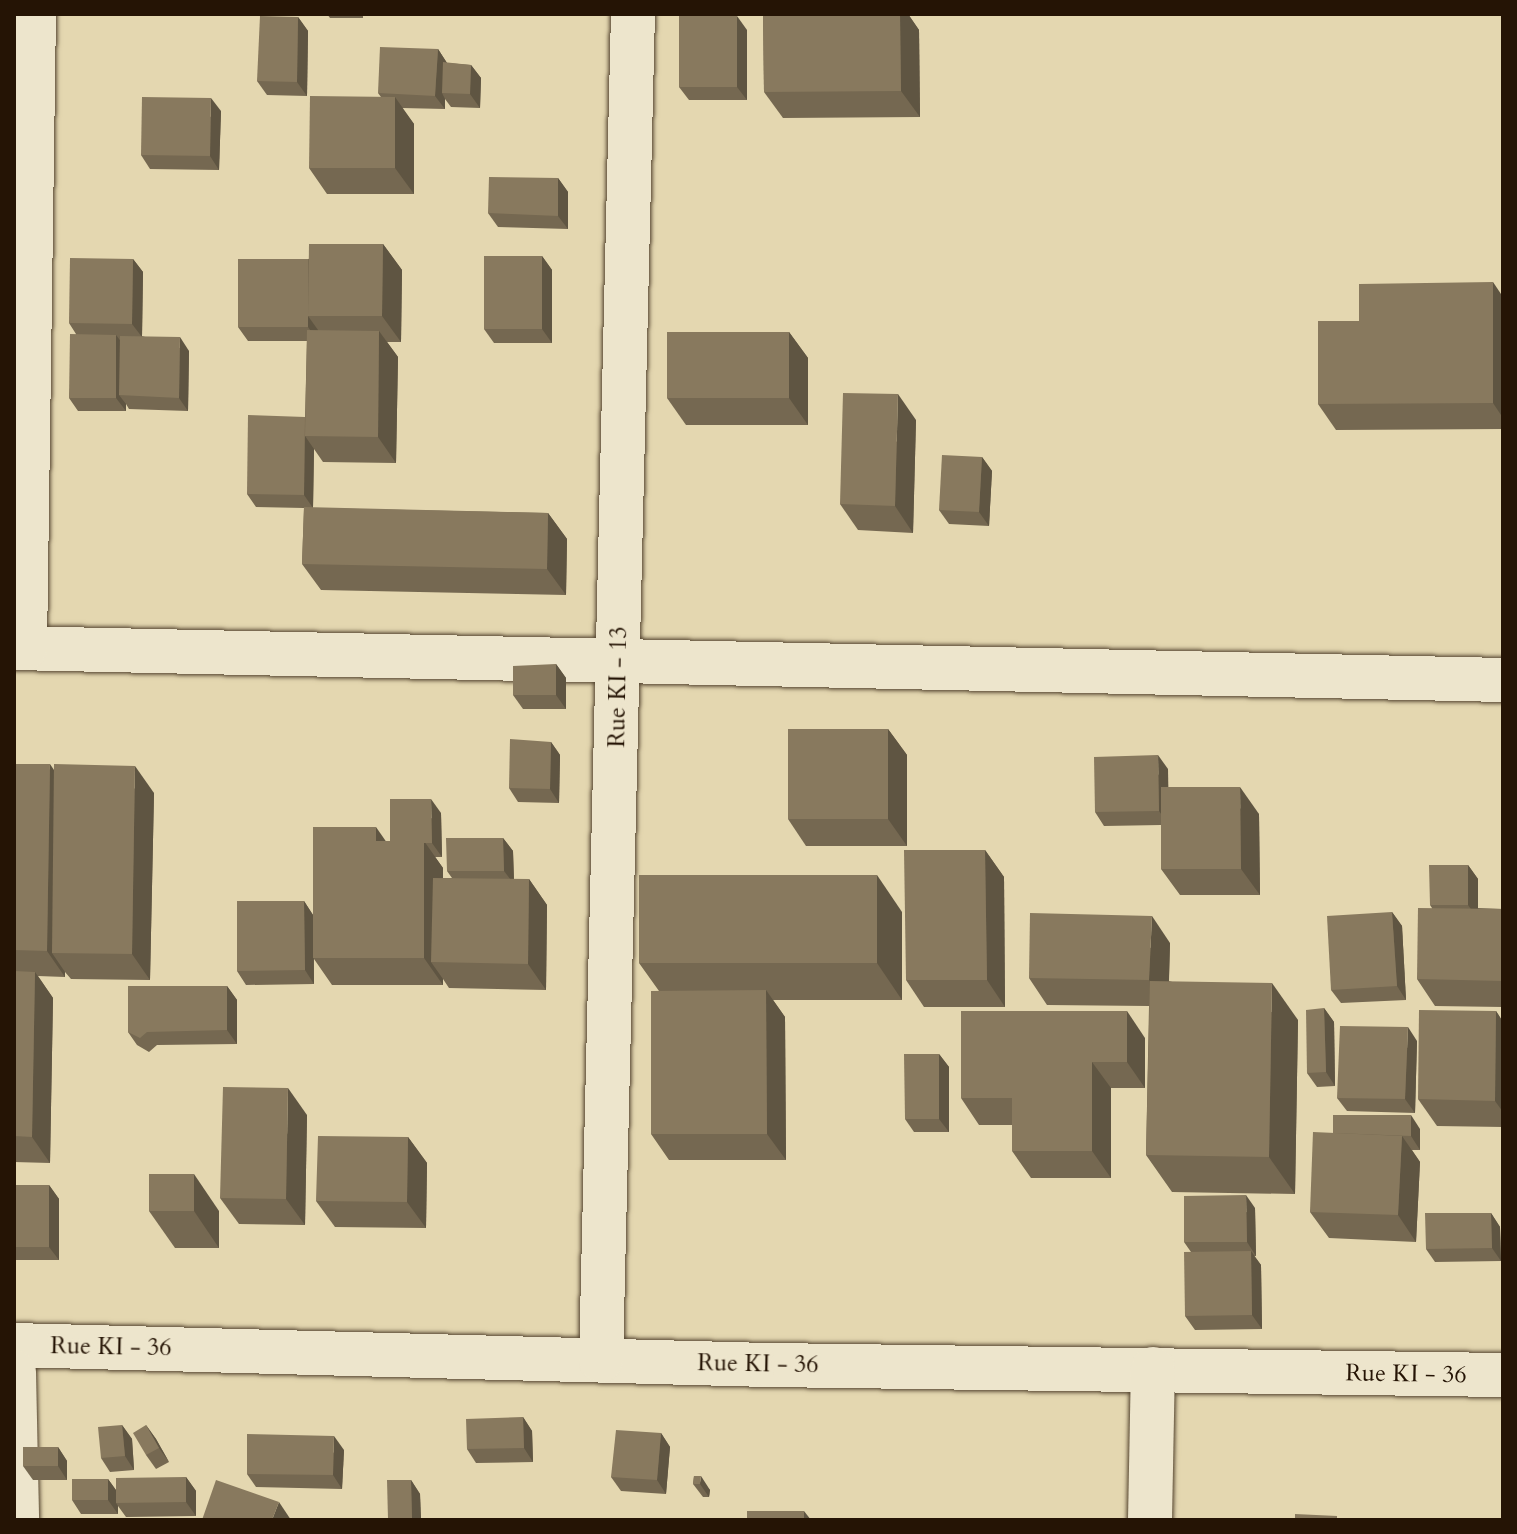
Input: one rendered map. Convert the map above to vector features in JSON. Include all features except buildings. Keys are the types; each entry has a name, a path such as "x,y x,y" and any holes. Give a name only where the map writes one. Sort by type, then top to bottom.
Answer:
{"street":[{"path":"34,14 20,648 619,664 1503,680"},
{"name":"Rue KI - 13","path":"601,1360 633,14"},
{"name":"Rue KI - 36","path":"14,1345 601,1360 1503,1375"},
{"path":"1150,1520 1153,1369"},
{"path":"14,1372 17,1520"}]}
